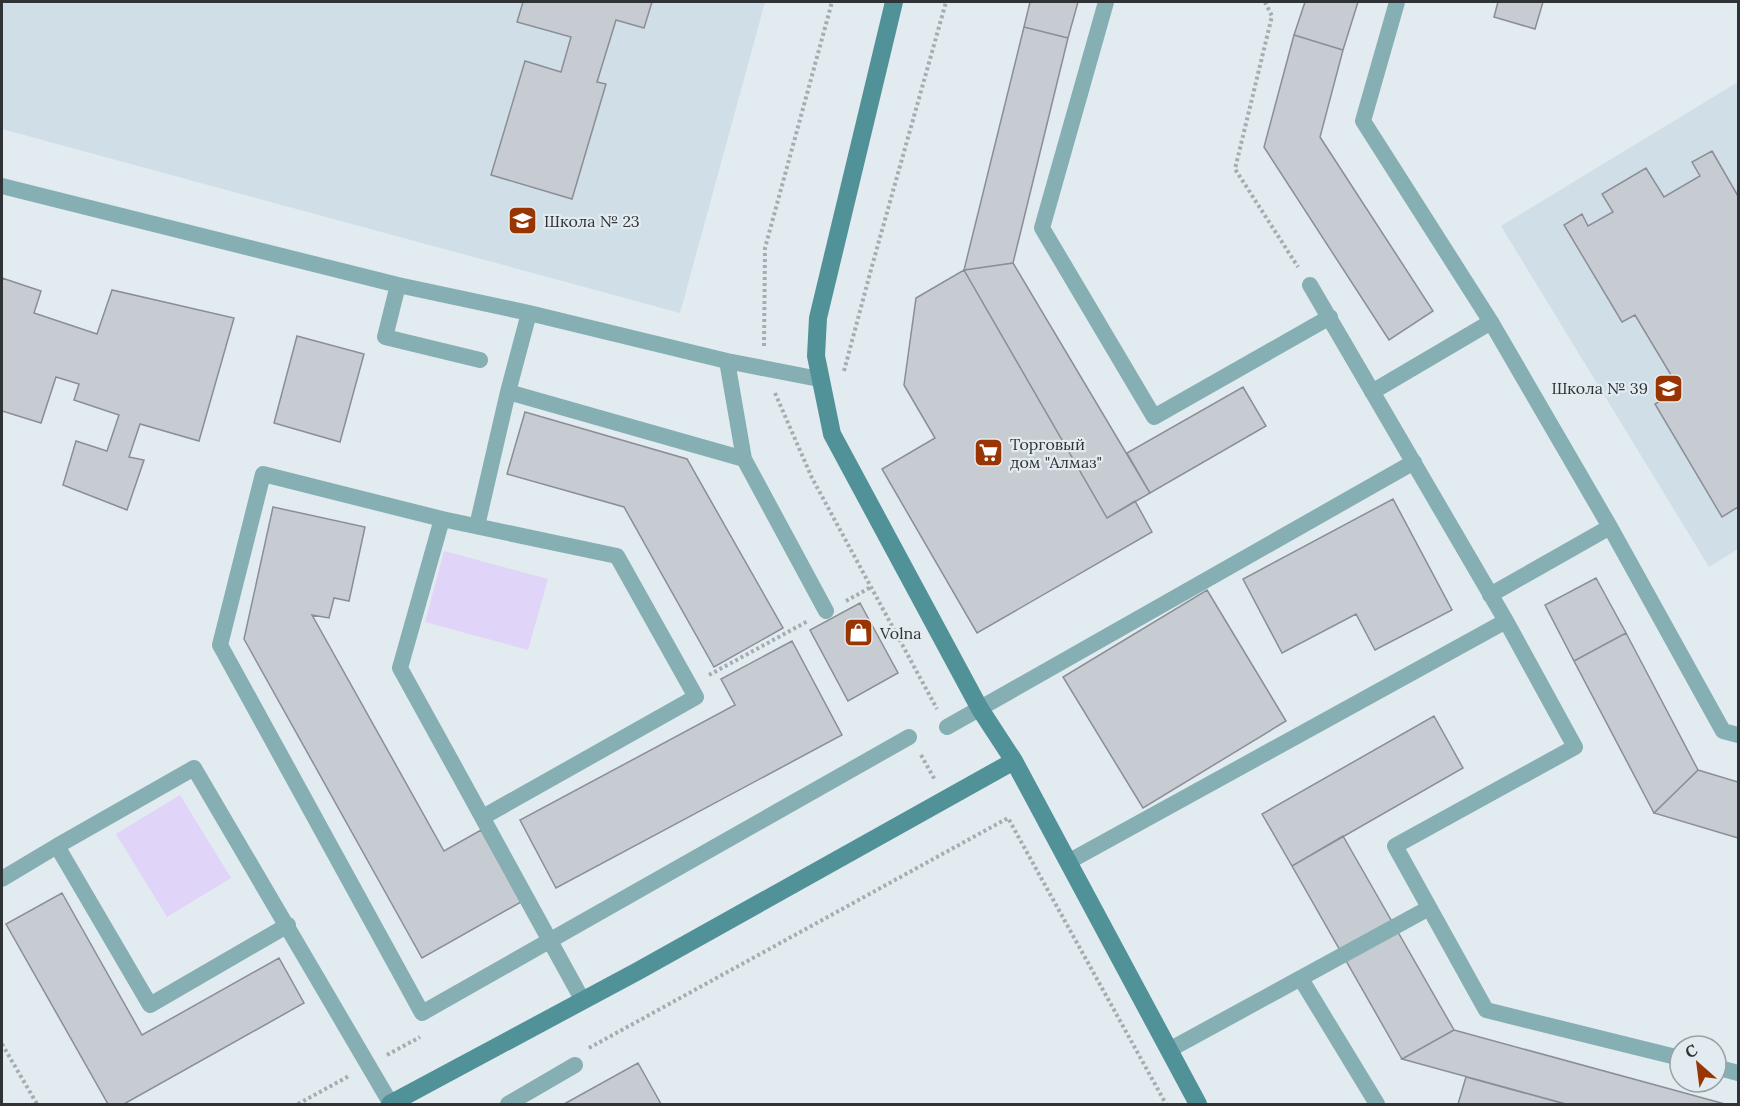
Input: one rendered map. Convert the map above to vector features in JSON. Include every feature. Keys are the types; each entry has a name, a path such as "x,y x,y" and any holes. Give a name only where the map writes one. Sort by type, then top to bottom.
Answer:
{"street":[{"path":"894,2 818,318 816,356 832,434 980,709 1014,761 1198,1104"},
{"path":"391,1104 1014,761"}],"lane":[{"path":"1106,2 1042,228 1154,417 1330,317"},
{"path":"1397,2 1363,121 1491,322 1610,526 1723,730 1738,735"},
{"path":"2,186 398,285 529,313 727,362 819,379"},
{"path":"398,285 386,338 480,360"},
{"path":"1310,285 1506,621 1575,747 1395,846 1486,1010 1668,1055"},
{"path":"477,526 529,313"},
{"path":"1372,392 1491,322"},
{"path":"727,362 744,459 826,611"},
{"path":"508,392 744,459"},
{"path":"947,728 1414,462"},
{"path":"483,818 696,697 617,556 442,519 262,474 220,645 422,1013 909,737"},
{"path":"442,519 400,668 583,1000"},
{"path":"1490,595 1610,526"},
{"path":"1068,862 1506,621"},
{"path":"2,879 194,768 391,1104"},
{"path":"57,846 150,1005 288,926"},
{"path":"1169,1050 1429,908"},
{"path":"1301,978 1377,1104"},
{"path":"508,1104 578,1059"}],"path":[{"path":"842,379 946,2"},
{"path":"1265,2 1272,15 1234,169 1310,285"},
{"path":"690,686 871,587"},
{"path":"909,737 946,799"},
{"path":"578,1059 1008,818 1166,1104"},
{"path":"2,1044 37,1104"}],"shaded area":[{"name":"Школа № 23","path":"2,2 765,2 680,313 2,129"},
{"name":"Школа № 39","path":"1738,82 1738,549 1709,567 1501,226"},
{"path":"444,551 548,579 528,650 425,622"},
{"path":"180,795 231,878 167,917 116,834"}],"building":[{"path":"523,2 652,2 644,28 616,20 597,82 606,84 572,199 491,175 525,61 561,72 571,37 517,22"},
{"path":"1030,2 1078,2 1068,38 1024,27"},
{"path":"1305,2 1358,2 1343,50 1294,35"},
{"path":"1498,2 1543,2 1535,29 1494,17"},
{"path":"1024,27 1068,38 1013,263 964,270"},
{"path":"1294,35 1343,50 1320,137 1433,311 1389,340 1264,147"},
{"path":"1712,151 1738,196 1738,507 1722,517 1655,404 1680,390 1635,315 1622,322 1564,225 1582,214 1588,226 1613,212 1602,194 1646,168 1664,197 1700,176 1692,162"},
{"path":"1013,263 1150,493 1107,518 964,270"},
{"name":"Торговый дом \"Алмаз\"","path":"964,270 1107,518 1135,501 1152,532 977,633 882,469 935,438 904,385 916,298"},
{"path":"2,278 41,291 34,313 97,334 112,290 234,318 199,441 140,424 129,457 144,460 127,510 63,485 76,441 107,451 119,415 74,400 79,384 56,377 41,423 2,411"},
{"path":"297,336 364,354 340,442 274,423"},
{"path":"1243,387 1266,426 1150,493 1127,453"},
{"path":"525,412 687,459 783,628 714,667 624,507 507,474"},
{"path":"1393,499 1452,610 1375,650 1356,614 1282,653 1243,579"},
{"path":"273,507 365,527 349,601 334,598 329,618 312,615 444,851 481,830 521,902 422,958 244,639"},
{"path":"1596,578 1626,633 1574,661 1545,605"},
{"path":"1207,590 1286,721 1143,808 1063,677"},
{"path":"860,603 898,673 848,701 810,630"},
{"path":"1626,633 1698,770 1654,813 1574,661"},
{"path":"792,641 842,735 556,888 520,820 735,705 721,679"},
{"path":"1434,716 1463,768 1292,866 1262,814"},
{"path":"1698,770 1738,782 1738,838 1654,813"},
{"path":"1343,836 1454,1030 1402,1059 1292,866"},
{"path":"62,893 142,1035 279,958 304,1003 124,1104 108,1104 6,924"},
{"path":"1454,1030 1668,1088 1668,1094 1688,1094 1725,1104 1566,1104 1402,1059"},
{"path":"638,1063 661,1104 564,1104"},
{"path":"1466,1077 1565,1104 1458,1104"}],"place":[{"name":"Школа № 23","path":"523,221"},
{"name":"Школа № 39","path":"1669,388"},
{"name":"Торговый дом \"Алмаз\"","path":"989,453"},
{"name":"Volna","path":"859,633"}]}
